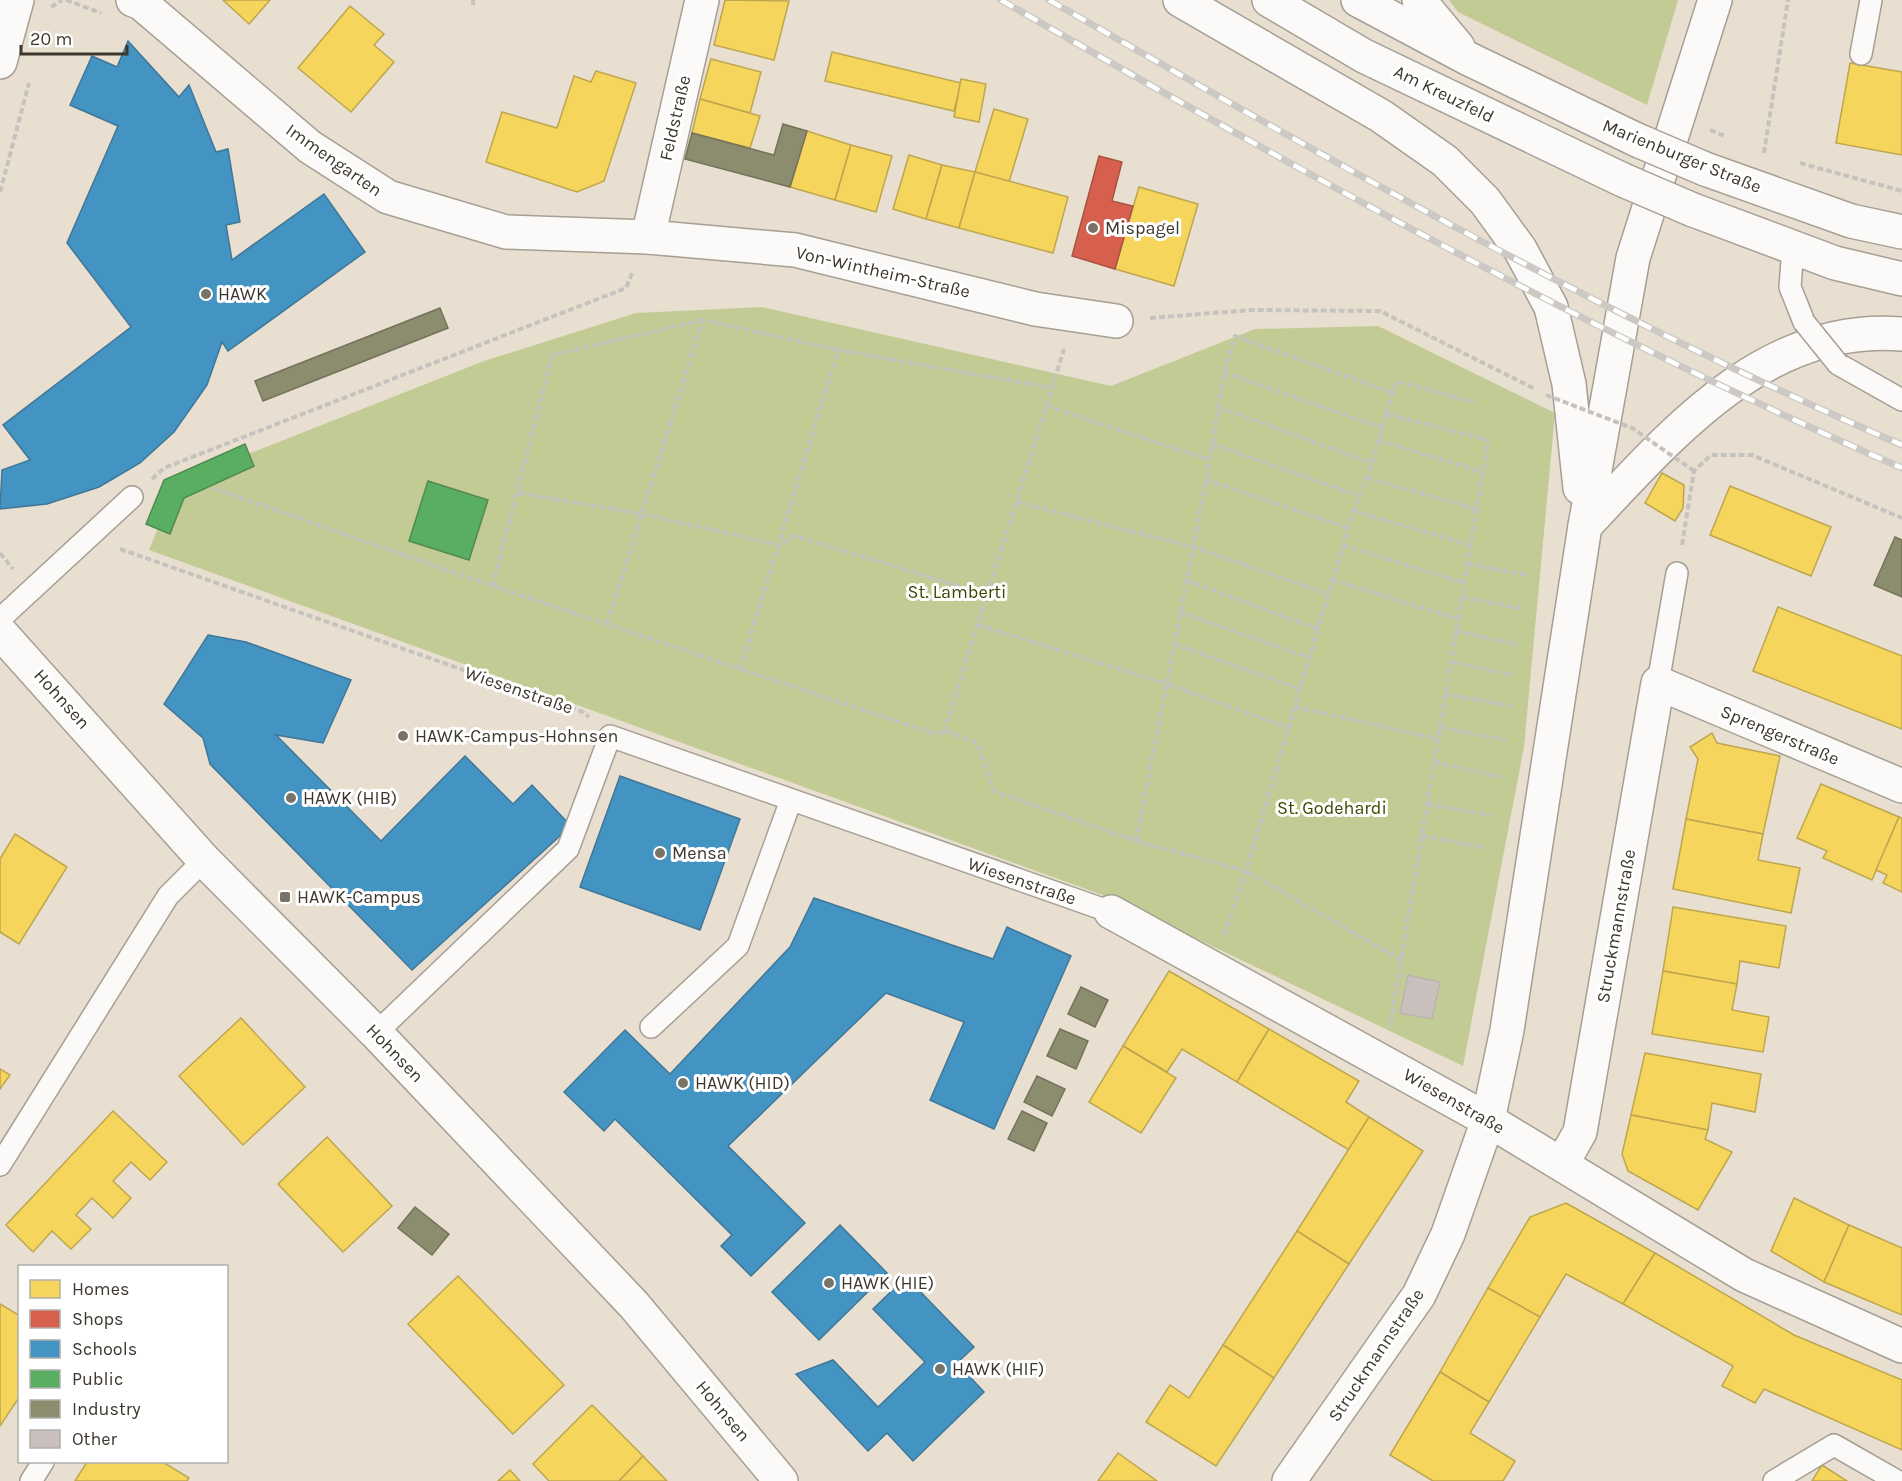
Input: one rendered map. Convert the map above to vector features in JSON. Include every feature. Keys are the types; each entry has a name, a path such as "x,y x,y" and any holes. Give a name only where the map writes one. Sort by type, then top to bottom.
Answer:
{"street":[{"path":"0,62 17,0"},
{"name":"Immengarten","path":"133,0 141,3 310,147 388,197 506,232 648,237"},
{"name":"Feldstraße","path":"648,237 702,0"},
{"path":"1180,0 1381,116 1445,161 1485,201 1520,249 1551,307 1569,384 1585,526"},
{"name":"Am Kreuzfeld","path":"1269,0 1364,56 1623,180 1693,210 1793,248"},
{"path":"1358,0 1469,59"},
{"path":"1419,0 1469,59"},
{"path":"1585,526 1633,258 1715,0"},
{"name":"Marienburger Straße","path":"1469,59 1636,140 1705,169 1851,221 1902,232"},
{"name":"Von-Wintheim-Straße","path":"648,237 795,250 1035,309 1116,321"},
{"path":"1793,248 1835,263 1902,279"},
{"path":"1585,526 1687,420 1748,374 1784,354 1812,344 1852,336 1902,334"},
{"name":"Struckmannstraße","path":"1289,1481 1419,1295 1448,1234 1488,1120 1508,1018 1585,526"},
{"name":"Hohnsen","path":"0,632 204,860 375,1033 634,1305 781,1481"},
{"name":"Struckmannstraße","path":"1562,1164 1580,1132 1658,683"},
{"name":"Sprengerstraße","path":"1658,683 1902,786"},
{"name":"Wiesenstraße","path":"1111,912 1488,1120 1744,1275 1902,1346"}],"lane":[{"path":"1861,54 1871,0"},
{"path":"1793,248 1790,287 1804,322 1838,364 1902,400"},
{"path":"0,619 132,497"},
{"path":"1658,683 1677,573"},
{"path":"375,1033 568,849 610,736"},
{"name":"Wiesenstraße","path":"610,736 1111,912"},
{"path":"651,1027 738,946 791,800"},
{"path":"0,1165 168,896 204,860"},
{"path":"1774,1481 1834,1445 1897,1481"},
{"path":"31,1481 42,1463"}],"path":[{"path":"49,9 62,0"},
{"path":"1775,156 1764,153 1788,0"},
{"path":"0,192 32,71"},
{"path":"1797,162 1902,191"},
{"path":"132,497 164,468 626,288 648,237"},
{"path":"1116,321 1252,310 1380,311 1546,395 1632,428 1694,471"},
{"path":"944,732 1053,388 1074,314"},
{"path":"493,586 519,493 552,355 703,320 838,350 1053,388"},
{"path":"607,624 703,320"},
{"path":"1136,841 1210,460 1224,372 1235,336 1393,393"},
{"path":"740,669 838,350"},
{"path":"1224,372 1382,428"},
{"path":"1213,968 1246,871 1353,511 1367,478 1397,381 1474,402"},
{"path":"1047,406 1210,460"},
{"path":"1218,407 1372,463"},
{"path":"1384,1061 1488,440 1386,414"},
{"path":"1378,440 1483,472"},
{"path":"1212,444 1360,496"},
{"path":"1677,573 1694,471 1712,455 1752,455 1902,518"},
{"path":"1367,478 1476,509"},
{"path":"1206,480 1348,528"},
{"path":"213,488 740,669 932,733 944,732 978,744 994,791 1136,841 1246,871 1401,960"},
{"path":"519,493 642,514 779,544 795,536 988,595"},
{"path":"1017,502 1193,546 1328,594"},
{"path":"1353,511 1470,545"},
{"name":"Wiesenstraße","path":"88,537 583,712 610,736"},
{"path":"1343,546 1464,582"},
{"path":"1467,564 1527,575"},
{"path":"1186,580 1318,629"},
{"path":"1333,580 1458,619"},
{"path":"1462,597 1523,609"},
{"path":"1180,612 1310,658"},
{"path":"978,625 1167,684 1289,728"},
{"path":"1456,631 1519,645"},
{"path":"1174,644 1300,689"},
{"path":"1451,663 1514,675"},
{"path":"1445,694 1512,706"},
{"path":"1295,707 1438,739"},
{"path":"1440,727 1506,740"},
{"path":"1434,762 1501,777"},
{"path":"1427,804 1491,815"},
{"path":"1422,836 1486,848"}],"green space":[{"path":"1449,0 1678,0 1647,105 1458,12"},
{"name":"St. Lamberti","path":"762,307 1111,386 1255,329 1378,326 1555,413 1524,747 1463,1066 1116,900 149,550 177,482 484,361 636,313"}],"building: Homes":[{"path":"223,0 270,0 249,24"},
{"path":"725,0 789,1 774,60 714,45"},
{"path":"350,6 384,34 374,45 394,62 351,112 298,68"},
{"path":"832,52 961,83 954,111 825,81"},
{"path":"711,59 761,72 750,113 700,99"},
{"path":"1850,63 1902,72 1902,155 1836,143"},
{"path":"596,71 636,83 604,181 577,192 486,162 502,112 557,128 574,76 591,82"},
{"path":"961,79 986,84 979,122 954,117"},
{"path":"700,99 760,116 750,148 692,133"},
{"path":"994,109 1028,119 1009,182 975,172"},
{"path":"807,131 851,145 835,200 790,187"},
{"path":"851,145 892,156 876,212 835,200"},
{"path":"909,155 942,165 926,219 893,209"},
{"path":"942,165 975,172 959,228 926,219"},
{"path":"975,172 1068,197 1053,253 959,228"},
{"path":"1139,187 1198,204 1174,286 1115,269"},
{"path":"1662,473 1684,485 1683,508 1675,521 1645,503"},
{"path":"1730,486 1831,527 1811,576 1710,535"},
{"path":"1778,607 1902,656 1902,729 1753,671"},
{"path":"1712,733 1717,743 1780,756 1763,834 1686,819 1698,759 1690,747"},
{"path":"1821,784 1899,817 1872,880 1823,858 1827,851 1797,838"},
{"path":"1899,817 1902,818 1902,892 1883,883 1887,875 1876,870"},
{"path":"1686,819 1763,834 1758,860 1800,868 1791,913 1673,889"},
{"path":"15,834 67,867 19,944 0,932 0,859"},
{"path":"1673,907 1786,926 1779,968 1740,961 1737,984 1663,971"},
{"path":"1169,971 1269,1029 1237,1082 1182,1049 1167,1072 1123,1046"},
{"path":"1663,971 1737,984 1732,1010 1769,1017 1763,1052 1652,1034"},
{"path":"241,1018 305,1087 243,1145 179,1076"},
{"path":"1269,1029 1359,1081 1346,1102 1369,1117 1349,1150 1237,1082"},
{"path":"1123,1046 1176,1078 1141,1133 1089,1102"},
{"path":"1645,1053 1761,1074 1755,1112 1712,1103 1708,1130 1631,1115"},
{"path":"0,1069 10,1075 0,1089"},
{"path":"113,1111 167,1162 150,1180 131,1162 113,1181 131,1198 113,1218 92,1198 76,1215 91,1229 71,1249 52,1231 33,1252 6,1225"},
{"path":"1631,1115 1708,1130 1705,1139 1732,1152 1698,1210 1628,1171 1622,1154"},
{"path":"1369,1117 1423,1151 1349,1264 1297,1231"},
{"path":"327,1137 392,1206 343,1252 278,1184"},
{"path":"1794,1198 1849,1225 1824,1282 1771,1251"},
{"path":"1566,1203 1655,1253 1623,1304 1566,1274 1540,1317 1488,1288 1530,1217"},
{"path":"1849,1225 1902,1248 1902,1315 1824,1282"},
{"path":"1297,1231 1349,1264 1274,1378 1223,1345"},
{"path":"1655,1253 1794,1335 1902,1380 1902,1450 1764,1389 1755,1403 1722,1386 1733,1366 1623,1304"},
{"path":"458,1276 564,1385 513,1434 408,1324"},
{"path":"1488,1288 1540,1317 1489,1402 1440,1372"},
{"path":"0,1304 18,1315 18,1399 0,1426"},
{"path":"1223,1345 1274,1378 1216,1466 1146,1422 1170,1385 1189,1398"},
{"path":"1440,1372 1489,1402 1470,1433 1515,1461 1503,1481 1433,1481 1390,1455"},
{"path":"592,1405 643,1456 619,1481 549,1481 533,1464"},
{"path":"1118,1453 1157,1481 1098,1481"},
{"path":"643,1456 667,1481 619,1481"},
{"path":"86,1463 165,1463 189,1478 187,1481 75,1481"},
{"path":"1822,1465 1847,1481 1812,1481"},
{"path":"510,1470 520,1481 498,1481"}],"building: Shops":[{"path":"1099,156 1122,162 1112,201 1133,206 1115,269 1072,256"}],"building: Schools":[{"name":"HAWK","path":"128,41 179,97 189,85 216,152 228,149 240,222 226,225 232,260 324,194 365,252 228,351 222,342 207,385 174,432 140,463 99,487 47,504 0,509 2,470 30,460 3,425 131,327 67,243 118,126 70,105 92,56 117,67"},
{"name":"HAWK (HIB)","path":"208,635 246,642 351,680 323,743 276,735 381,841 465,756 513,804 532,785 571,826 412,970 210,764 203,738 164,704"},
{"name":"Mensa","path":"620,776 740,819 700,930 580,887"},
{"name":"HAWK (HID)","path":"814,898 993,959 1007,927 1071,956 994,1129 930,1100 964,1022 886,993 728,1146 805,1223 751,1276 721,1246 732,1235 615,1119 604,1131 564,1092 625,1030 670,1074 790,947"},
{"name":"HAWK (HIE)","path":"840,1225 887,1273 819,1340 772,1292"},
{"name":"HAWK (HIF)","path":"906,1277 974,1347 957,1363 984,1392 913,1461 887,1433 868,1451 796,1374 833,1360 878,1407 925,1362 873,1309"}],"building: Public":[{"path":"245,444 254,466 184,498 170,534 146,524 164,480"},
{"path":"428,481 488,500 469,560 409,541"}],"building: Industry":[{"path":"783,124 807,131 790,187 685,159 692,133 774,155"},
{"path":"440,308 448,328 263,401 255,381"},
{"path":"1895,537 1902,540 1902,597 1874,585"},
{"path":"1081,987 1108,1000 1095,1027 1068,1014"},
{"path":"1060,1029 1088,1041 1076,1069 1047,1056"},
{"path":"1037,1076 1065,1089 1052,1116 1024,1102"},
{"path":"1022,1111 1047,1123 1034,1151 1008,1139"},
{"path":"415,1207 449,1234 432,1255 398,1228"}],"building: Other":[{"path":"1408,975 1440,982 1432,1019 1400,1013"}],"railway":[{"path":"1001,0 1333,187 1445,247 1671,362 1902,468"},
{"path":"1049,0 1363,177 1576,290 1792,396 1902,445"}],"place":[{"name":"Mispagel","path":"1093,228"},
{"name":"HAWK","path":"206,294"},
{"name":"HAWK-Campus-Hohnsen","path":"403,736"},
{"name":"HAWK (HIB)","path":"291,798"},
{"name":"Mensa","path":"660,853"},
{"name":"HAWK-Campus","path":"285,897"},
{"name":"HAWK (HID)","path":"683,1083"},
{"name":"HAWK (HIE)","path":"829,1283"},
{"name":"HAWK (HIF)","path":"940,1369"}],"park label":[{"name":"St. Godehardi","path":"1332,808"}]}
